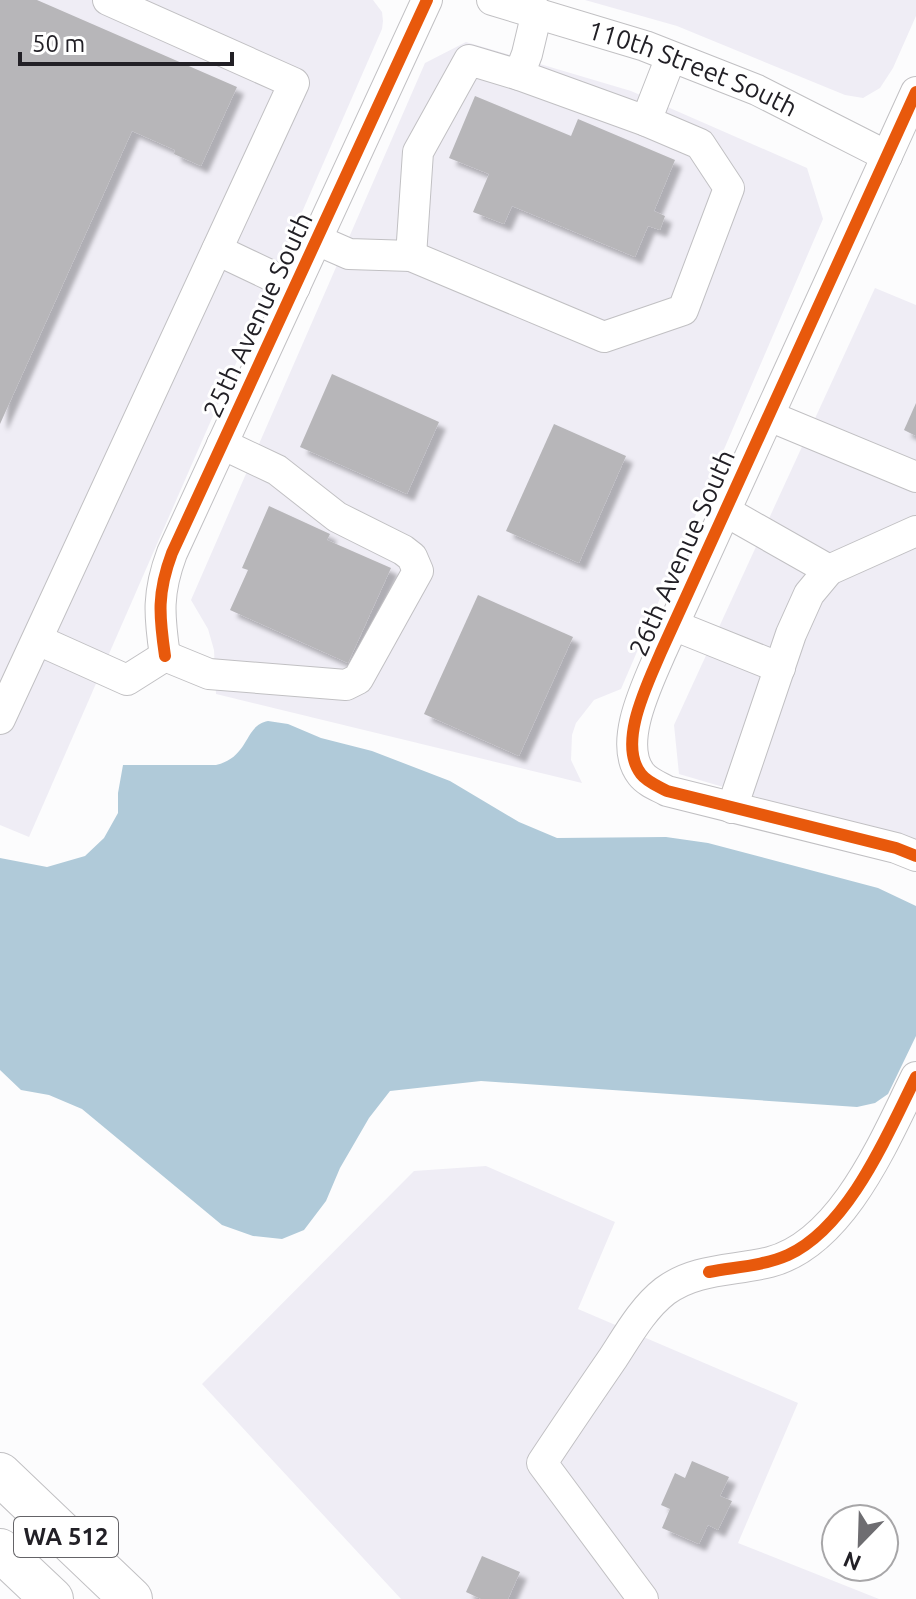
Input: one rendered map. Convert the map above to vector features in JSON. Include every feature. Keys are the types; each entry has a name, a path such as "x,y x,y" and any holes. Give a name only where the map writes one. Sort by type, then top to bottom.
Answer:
{"highway":[{"name":"WA 512","path":"0,1474 131,1599"},
{"name":"WA 512","path":"0,1550 52,1599"}],"street":[{"name":"25th Avenue South","path":"165,656 159,615 161,588 172,553 427,0"},
{"name":"110th Street South","path":"492,0 671,57 757,90 887,156"},
{"path":"0,719 294,83 120,3"},
{"path":"519,75 537,12"},
{"path":"646,121 671,57"},
{"path":"317,240 349,254 411,256 604,337 683,310 729,188 700,144 646,121 469,60 418,152 411,256"},
{"name":"26th Avenue South","path":"916,92 673,625 632,733 636,766 642,776 667,791 896,848 916,856"},
{"path":"217,250 295,287"},
{"path":"769,416 916,477"},
{"path":"38,640 127,680 165,656 209,674 346,685 358,679 418,571 412,557 337,517 277,470 222,444"},
{"path":"725,511 829,570"},
{"path":"732,808 809,594 829,570 916,531"},
{"path":"673,625 780,668"},
{"path":"643,1599 542,1463 649,1307 676,1284 709,1272 772,1261 799,1250 822,1233 869,1165 916,1077"}],"shaded area":[{"path":"0,0 373,0 382,12 383,21 29,837 0,825"},
{"path":"585,0 916,0 916,16 893,68 880,88 863,98 845,95 677,26"},
{"path":"466,42 631,91 807,168 823,219 621,689 594,700 576,723 571,760 582,783 216,694 214,650 208,629 191,600 425,63"},
{"path":"875,288 916,305 916,844 679,774 674,725"},
{"path":"486,1166 615,1222 578,1309 798,1403 738,1543 820,1576 820,1583 839,1583 879,1599 401,1599 202,1384 414,1171"}],"water":[{"path":"268,721 288,724 321,738 372,751 450,781 519,822 557,838 666,837 708,843 878,888 916,906 916,1036 888,1094 875,1103 857,1107 481,1081 390,1091 369,1118 340,1168 326,1201 304,1230 282,1239 253,1236 222,1225 82,1109 49,1095 21,1090 0,1070 0,858 47,867 85,856 104,838 118,813 123,765 216,765 235,755 255,728"}],"building":[{"path":"0,0 37,0 237,87 201,166 174,154 175,150 132,131 0,424"},
{"path":"475,96 571,136 578,119 675,160 654,211 665,216 660,230 648,226 635,257 512,206 504,224 473,212 489,174 449,158"},
{"path":"332,374 439,422 407,494 300,447"},
{"path":"916,403 916,436 904,430"},
{"path":"554,424 626,456 579,563 506,531"},
{"path":"269,506 330,534 327,540 391,568 348,663 230,610 248,570 242,568"},
{"path":"478,595 573,637 519,756 424,714"},
{"path":"692,1461 729,1477 720,1496 732,1501 718,1530 708,1525 699,1544 662,1528 670,1509 661,1505 675,1473 685,1478"},
{"path":"482,1556 520,1572 508,1599 481,1599 466,1592"}],"cycle path":[{"path":"165,656 161,604 172,553 427,0"},
{"path":"916,92 661,652 637,713 632,746 634,761 641,774 667,791 896,848 916,856"},
{"path":"709,1272 778,1259 810,1242 830,1224 864,1177 916,1077"}]}
